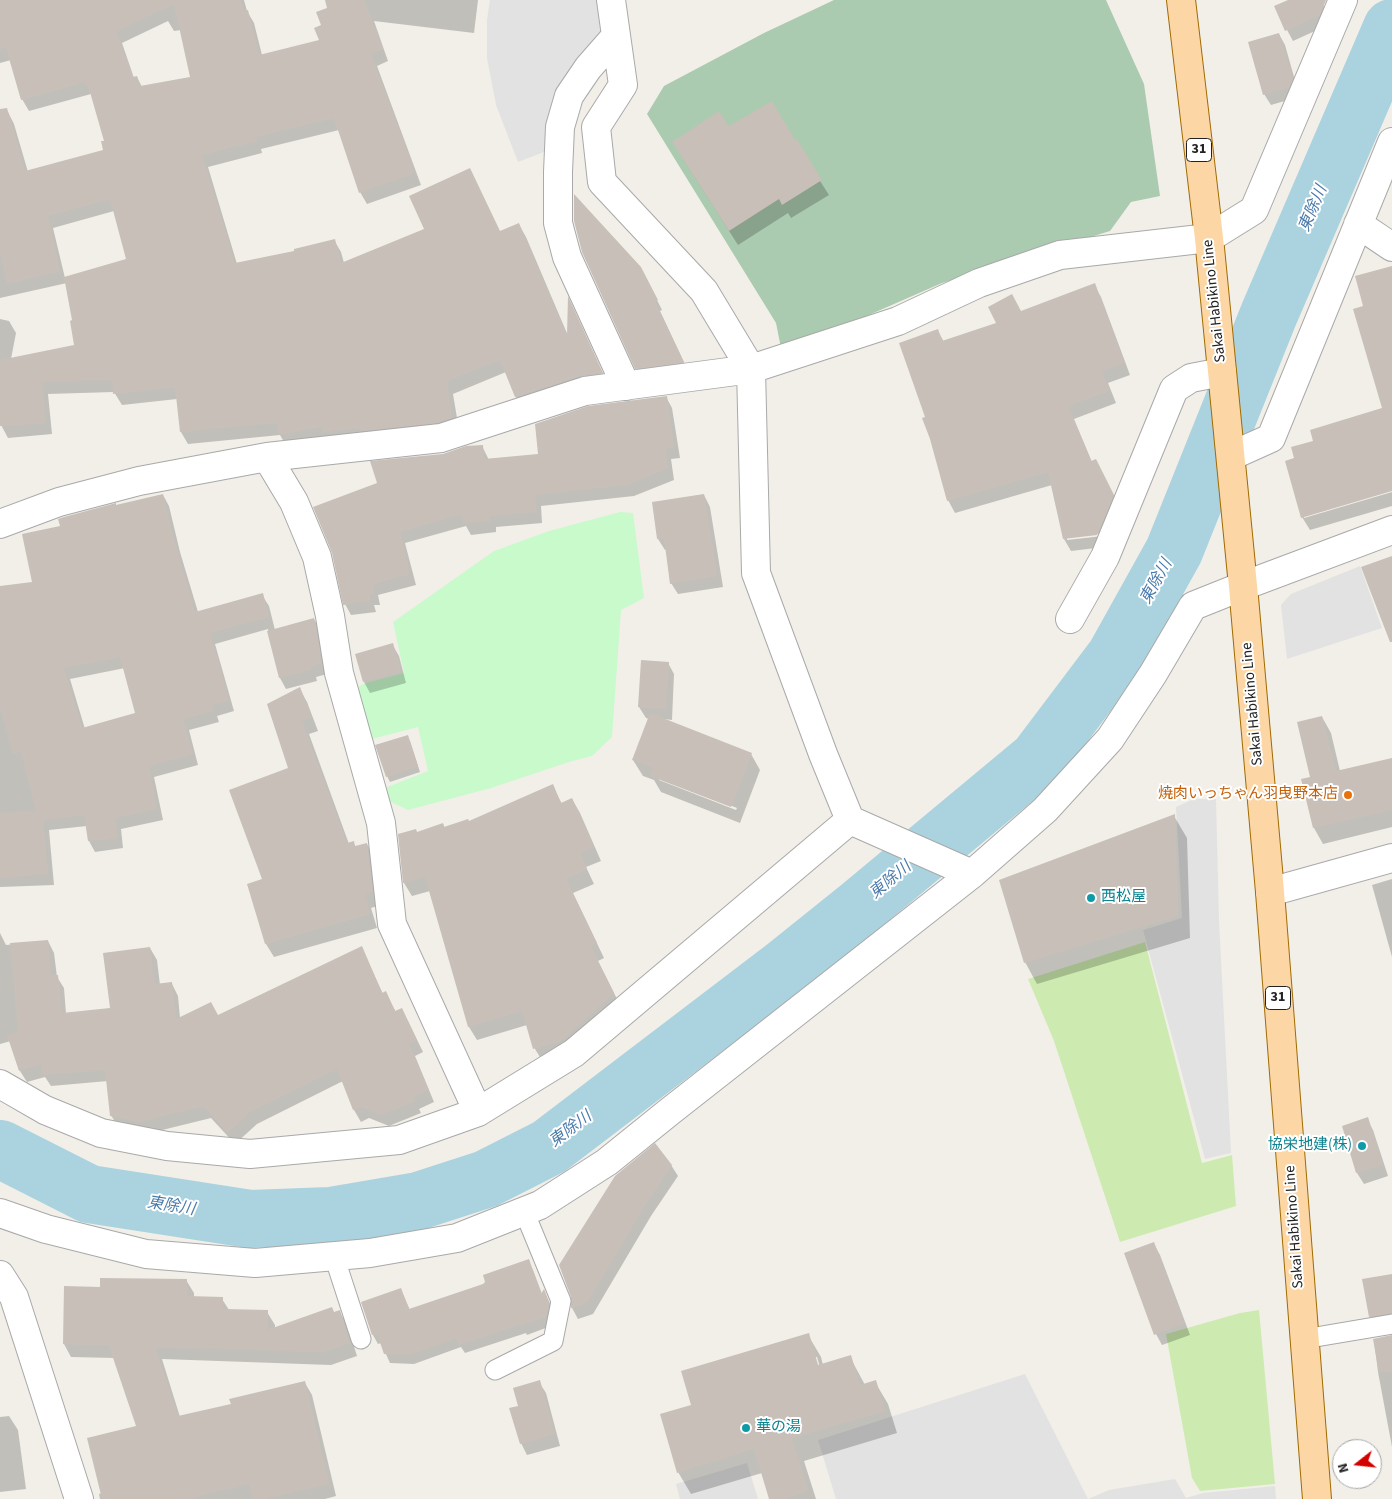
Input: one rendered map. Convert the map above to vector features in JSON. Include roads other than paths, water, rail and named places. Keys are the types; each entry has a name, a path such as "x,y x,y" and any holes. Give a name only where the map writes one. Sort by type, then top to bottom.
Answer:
{"main road":[{"name":"Sakai Habikino Line","path":"1182,0 1209,238 1243,586 1270,892 1317,1499"}],"street":[{"path":"611,0 623,85 596,127 602,182 704,291 750,369 756,572 823,754 850,820 972,874"},
{"path":"0,524 59,502 139,481 267,457 441,438 585,391 750,369 898,321 979,282 1060,255 1209,238 1254,210 1343,0"},
{"path":"616,36 588,68 569,96 560,127 558,223 567,257 626,386"},
{"path":"1231,456 1271,438 1392,142"},
{"path":"1358,224 1392,247"},
{"path":"1070,618 1105,558 1174,389 1191,378 1222,372"},
{"path":"267,457 294,502 317,557 330,616 339,673 380,823 392,924 478,1112"},
{"path":"0,1214 46,1229 146,1254 255,1263 370,1253 457,1238 540,1205 607,1162 972,874 1045,810 1110,740 1153,674 1193,606 1392,530"},
{"path":"0,1084 45,1110 101,1133 168,1146 250,1154 399,1140 478,1112 574,1054 850,820"},
{"path":"1270,892 1392,858"},
{"path":"0,1275 14,1297 79,1499"}],"lane":[{"path":"495,1370 553,1341 561,1301 524,1211"},
{"path":"334,1256 361,1339"},
{"path":"1304,1339 1392,1324"}],"waterway":[{"name":"東除川","path":"0,1149 89,1194 250,1219 330,1216 418,1201 486,1179 549,1147 784,968 860,907 1038,759 1115,657 1174,551 1269,314 1392,28"}],"place":[{"name":"焼肉いっちゃん羽曳野本店","path":"1348,795"},
{"name":"西松屋","path":"1091,898"},
{"name":"協栄地建(株)","path":"1362,1146"},
{"name":"華の湯","path":"746,1428"}]}
